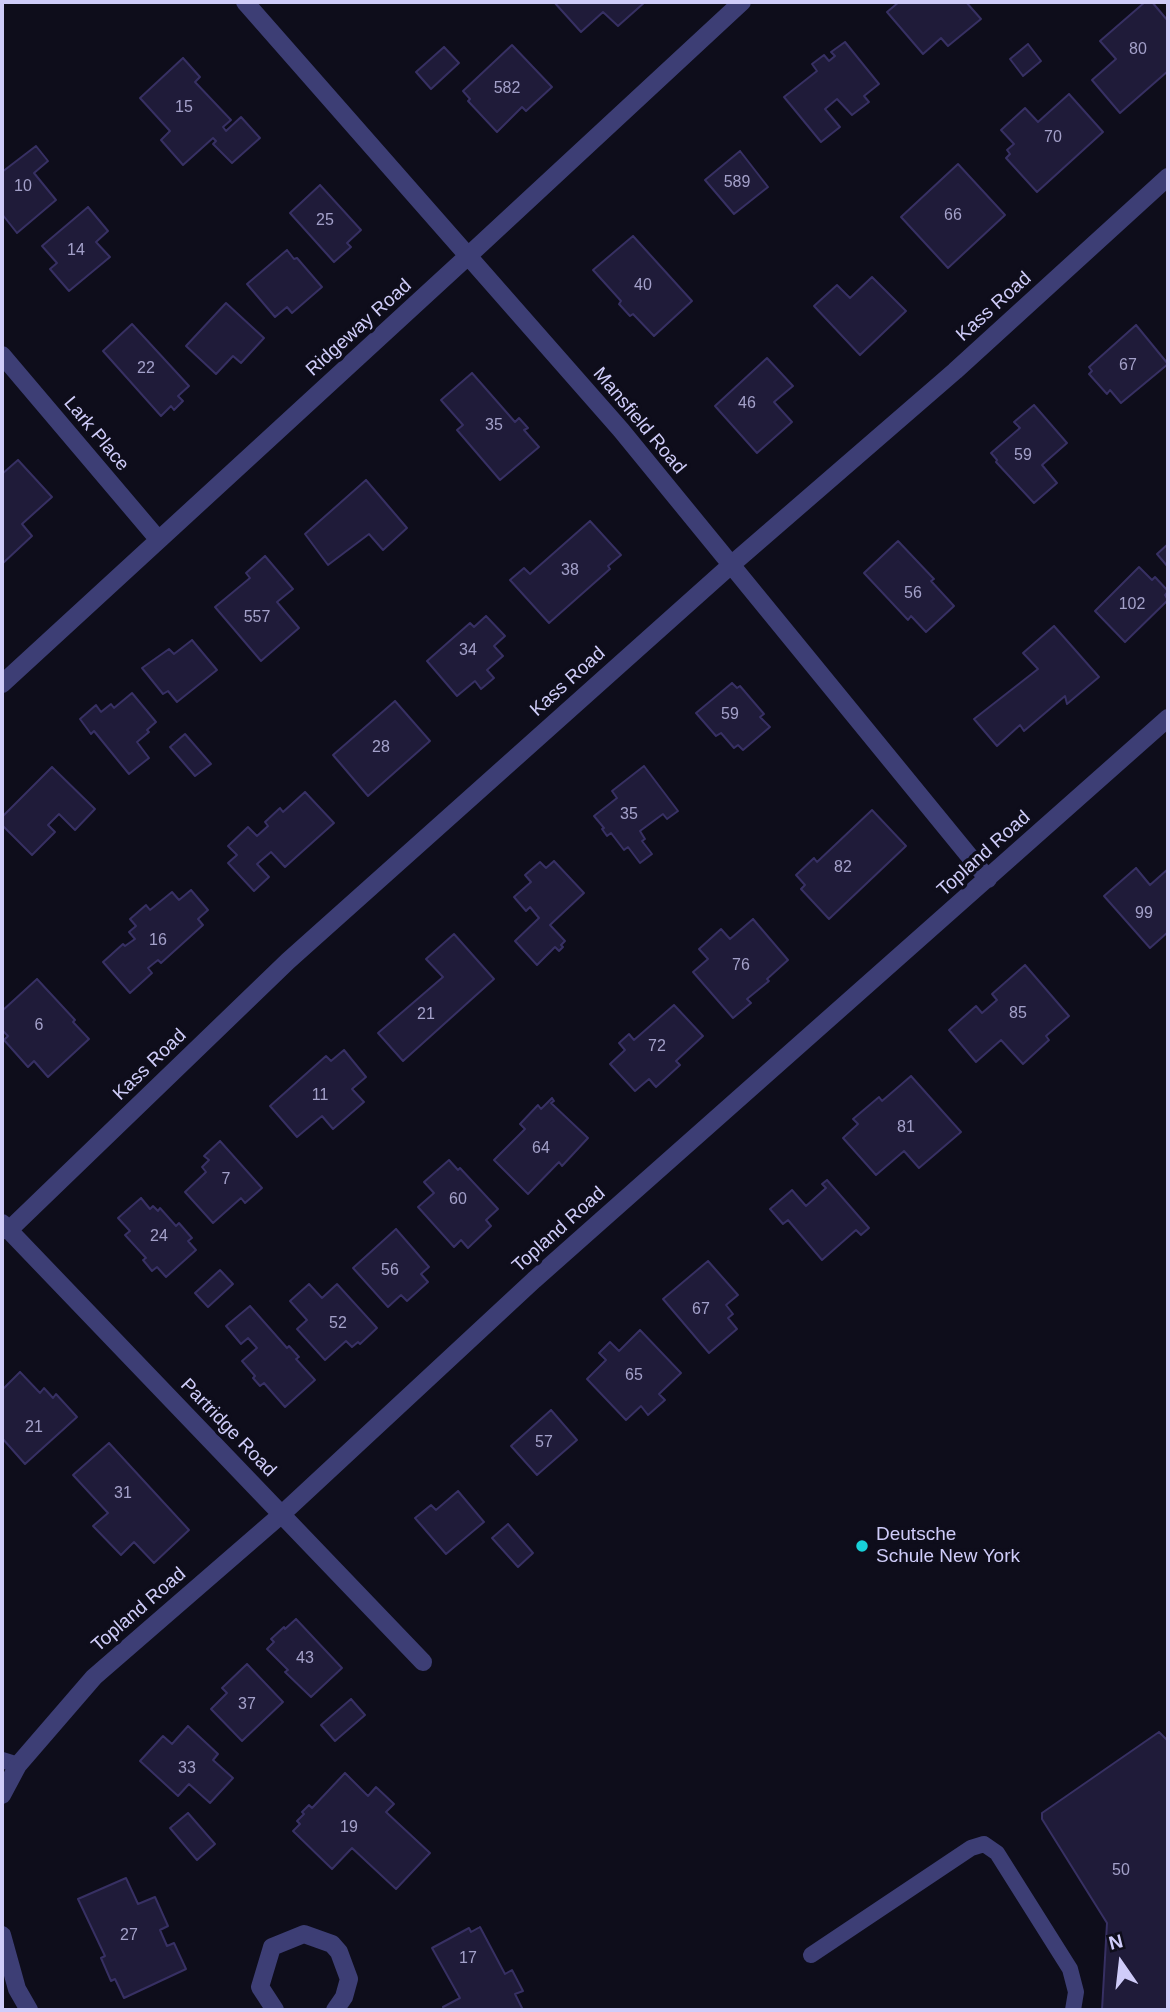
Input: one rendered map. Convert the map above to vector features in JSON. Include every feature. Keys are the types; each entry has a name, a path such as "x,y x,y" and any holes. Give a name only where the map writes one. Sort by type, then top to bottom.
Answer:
{"street":[{"name":"Mansfield Road","path":"245,2 621,430 988,879"},
{"name":"Ridgeway Road","path":"2,684 742,2"},
{"name":"Kass Road","path":"5,1227 288,961 731,565 955,371 1168,177"},
{"name":"Lark Place","path":"2,355 158,539"},
{"name":"Topland Road","path":"2,1795 10,1763 94,1677 282,1514 534,1280 1168,718"},
{"name":"Partridge Road","path":"5,1227 423,1662"},
{"path":"275,2010 260,1987 272,1947 304,1934 332,1944 339,1952 349,1979 344,1997 335,2010"},
{"path":"2,1935 17,1989 29,2010"}],"lane":[{"path":"811,1955 971,1848 984,1844 997,1853 1070,1969 1076,1992 1073,2010"}],"building":[{"path":"554,2 645,2 618,26 603,12 581,32"},
{"path":"899,2 966,2 981,19 948,46 941,38 923,54 887,12"},
{"path":"1145,2 1152,2 1168,21 1168,71 1120,113 1092,80 1116,59 1100,41"},
{"path":"845,42 879,84 864,96 869,102 852,115 837,99 825,109 840,127 821,142 784,97 817,71 812,64 824,55 829,61 835,56 831,52"},
{"path":"1028,44 1041,61 1023,76 1010,59"},
{"path":"512,45 552,87 526,111 522,107 497,132 468,101 470,99 463,91"},
{"path":"444,47 459,63 431,89 416,72"},
{"path":"183,58 200,77 195,82 231,120 223,127 226,131 241,117 260,138 232,163 213,144 216,141 213,138 183,165 161,140 170,131 140,98"},
{"path":"1069,94 1103,132 1037,192 1006,158 1010,154 1007,150 1014,144 1001,130 1025,108 1038,122"},
{"path":"36,146 48,161 34,173 56,200 17,233 2,214 2,172"},
{"path":"740,151 768,187 734,214 705,180"},
{"path":"958,164 1005,215 948,268 901,217"},
{"path":"320,185 361,230 347,243 351,247 334,262 290,213"},
{"path":"88,207 108,231 96,242 110,257 69,291 50,269 57,263 42,246"},
{"path":"633,236 692,301 654,336 633,314 630,316 619,304 621,301 593,270"},
{"path":"287,250 322,287 292,313 287,307 275,317 247,284"},
{"path":"872,277 906,311 860,355 814,306 837,285 850,298"},
{"path":"226,303 264,338 241,363 233,356 216,374 186,346"},
{"path":"132,324 189,386 178,396 183,401 174,410 171,406 161,416 103,351"},
{"path":"1136,325 1168,364 1121,403 1110,390 1107,394 1089,374 1092,371 1089,367"},
{"path":"767,358 793,386 774,402 792,422 757,453 715,406"},
{"path":"472,373 515,422 519,418 528,428 524,430 539,447 500,480 457,430 463,425 441,400"},
{"path":"1034,405 1067,443 1042,465 1057,483 1034,503 991,453 1020,428 1014,422"},
{"path":"18,460 52,497 22,524 32,536 2,564 2,474"},
{"path":"366,480 407,528 383,550 369,534 328,565 305,534"},
{"path":"590,521 621,555 608,566 610,569 549,623 510,580 524,568 530,574"},
{"path":"898,541 934,579 931,581 954,606 926,632 911,616 908,620 864,573"},
{"path":"1168,544 1168,567 1157,554"},
{"path":"265,556 293,589 277,602 299,628 261,661 215,607 250,578 246,573"},
{"path":"1139,567 1152,580 1155,577 1168,591 1165,595 1168,600 1125,642 1095,611"},
{"path":"486,616 505,636 494,646 503,656 487,670 494,678 481,689 475,681 457,696 427,661 470,623 474,627"},
{"path":"1054,626 1099,677 1067,704 1065,696 1024,731 1020,725 997,746 974,719 1038,669 1023,653"},
{"path":"192,640 217,670 177,702 168,691 163,694 142,668 169,649 174,654"},
{"path":"732,683 737,688 740,686 764,714 760,717 770,727 743,750 738,745 734,748 721,733 716,736 696,713"},
{"path":"132,693 156,722 137,742 149,758 129,774 94,731 91,734 80,719 96,705 101,712 111,704 114,708"},
{"path":"395,701 430,741 368,796 333,755"},
{"path":"185,734 211,764 195,776 170,747"},
{"path":"644,766 678,811 667,819 663,814 640,831 645,839 642,841 652,854 640,863 628,847 624,850 611,833 607,836 594,816 617,798 612,791"},
{"path":"52,767 95,809 75,830 59,814 48,825 55,832 32,855 2,825 2,817"},
{"path":"305,792 334,823 285,867 271,852 257,864 269,877 254,891 228,863 237,855 228,846 248,827 257,836 268,826 265,822 280,808 283,812"},
{"path":"872,810 906,846 829,919 801,889 805,885 796,875 814,858 817,862"},
{"path":"554,861 584,893 550,925 565,941 561,945 563,947 559,951 555,947 537,965 515,941 539,918 530,907 526,911 514,897 531,882 525,875 540,862 546,868"},
{"path":"1136,868 1150,885 1168,869 1168,932 1150,948 1104,896"},
{"path":"191,890 208,910 198,919 203,925 161,963 158,960 148,968 152,973 130,993 103,962 123,944 125,946 135,939 129,932 136,926 130,919 146,905 150,910 172,892 179,900"},
{"path":"753,919 788,960 767,979 769,981 747,999 751,1003 733,1018 693,972 708,959 699,949 721,929 730,939"},
{"path":"454,934 494,979 403,1061 378,1033 443,977 426,959"},
{"path":"1025,965 1069,1016 1046,1036 1049,1040 1023,1064 1001,1040 976,1062 949,1030 976,1006 982,1013 997,1000 992,994"},
{"path":"37,979 89,1039 48,1077 34,1061 28,1067 4,1040 8,1036 2,1030 2,1011"},
{"path":"674,1005 703,1036 676,1061 680,1065 656,1087 649,1079 635,1091 610,1064 625,1050 619,1043 629,1034 634,1040"},
{"path":"344,1050 366,1077 352,1089 364,1102 333,1129 322,1116 297,1137 270,1106 326,1056 331,1061"},
{"path":"911,1076 961,1132 919,1168 904,1151 876,1175 843,1138 858,1124 853,1119 879,1097 882,1101"},
{"path":"552,1098 554,1101 551,1103 588,1138 562,1166 559,1162 528,1194 494,1160 525,1129 520,1124 538,1105 541,1109"},
{"path":"220,1141 262,1188 245,1203 241,1198 213,1223 185,1192 206,1172 202,1167 209,1160 204,1156"},
{"path":"449,1160 458,1170 460,1168 498,1209 486,1220 491,1226 468,1248 461,1240 454,1247 418,1207 434,1193 424,1182"},
{"path":"827,1180 869,1228 861,1235 856,1230 822,1260 788,1220 783,1224 770,1209 792,1190 806,1206 826,1188 822,1184"},
{"path":"141,1198 150,1209 153,1206 158,1211 160,1208 176,1226 179,1223 192,1238 188,1241 196,1250 166,1277 157,1267 152,1271 143,1260 146,1258 125,1235 130,1231 118,1218"},
{"path":"396,1229 429,1267 421,1274 428,1282 407,1301 401,1295 388,1307 353,1268"},
{"path":"708,1261 738,1295 726,1305 733,1314 728,1318 737,1329 709,1353 663,1299"},
{"path":"220,1270 233,1284 208,1307 195,1293"},
{"path":"309,1284 322,1298 337,1284 377,1328 360,1344 358,1342 352,1347 346,1341 325,1360 297,1329 307,1320 290,1301"},
{"path":"250,1306 287,1348 289,1346 299,1357 296,1359 315,1380 285,1407 264,1383 260,1386 242,1361 257,1348 248,1338 241,1344 226,1326"},
{"path":"640,1330 681,1373 659,1394 665,1400 648,1415 641,1406 626,1420 587,1379 606,1360 599,1353 610,1342 619,1351"},
{"path":"20,1372 40,1393 44,1388 53,1398 56,1394 77,1417 25,1464 2,1438 2,1390"},
{"path":"551,1410 577,1440 537,1475 511,1446"},
{"path":"109,1443 189,1530 154,1563 134,1542 121,1555 93,1526 108,1513 73,1475"},
{"path":"458,1491 484,1522 446,1554 415,1518 431,1505 436,1510"},
{"path":"508,1524 533,1553 518,1567 492,1538"},
{"path":"296,1619 342,1668 311,1697 285,1672 288,1670 267,1649 274,1642 271,1639"},
{"path":"247,1664 283,1702 242,1741 211,1709 227,1693 222,1688"},
{"path":"351,1699 365,1715 335,1741 321,1725"},
{"path":"188,1726 218,1754 213,1760 233,1778 210,1803 189,1784 178,1796 140,1761 163,1736 172,1744"},
{"path":"1159,1732 1168,1741 1168,2010 1102,2010 1107,1923 1042,1819 1042,1813"},
{"path":"345,1773 368,1796 376,1787 394,1804 386,1812 430,1853 396,1889 352,1848 332,1869 293,1831 300,1824 297,1821 304,1814 302,1812 309,1805 312,1808"},
{"path":"188,1813 215,1844 197,1860 170,1828"},
{"path":"126,1878 138,1904 155,1897 168,1926 160,1930 167,1946 174,1943 186,1969 124,1998 115,1979 111,1981 101,1958 105,1956 78,1899"},
{"path":"480,1927 505,1974 512,1970 523,1991 515,1994 523,2010 441,2010 460,1998 432,1948 469,1928 471,1932"}],"place":[{"name":"Deutsche Schule New York","path":"862,1546"}]}
